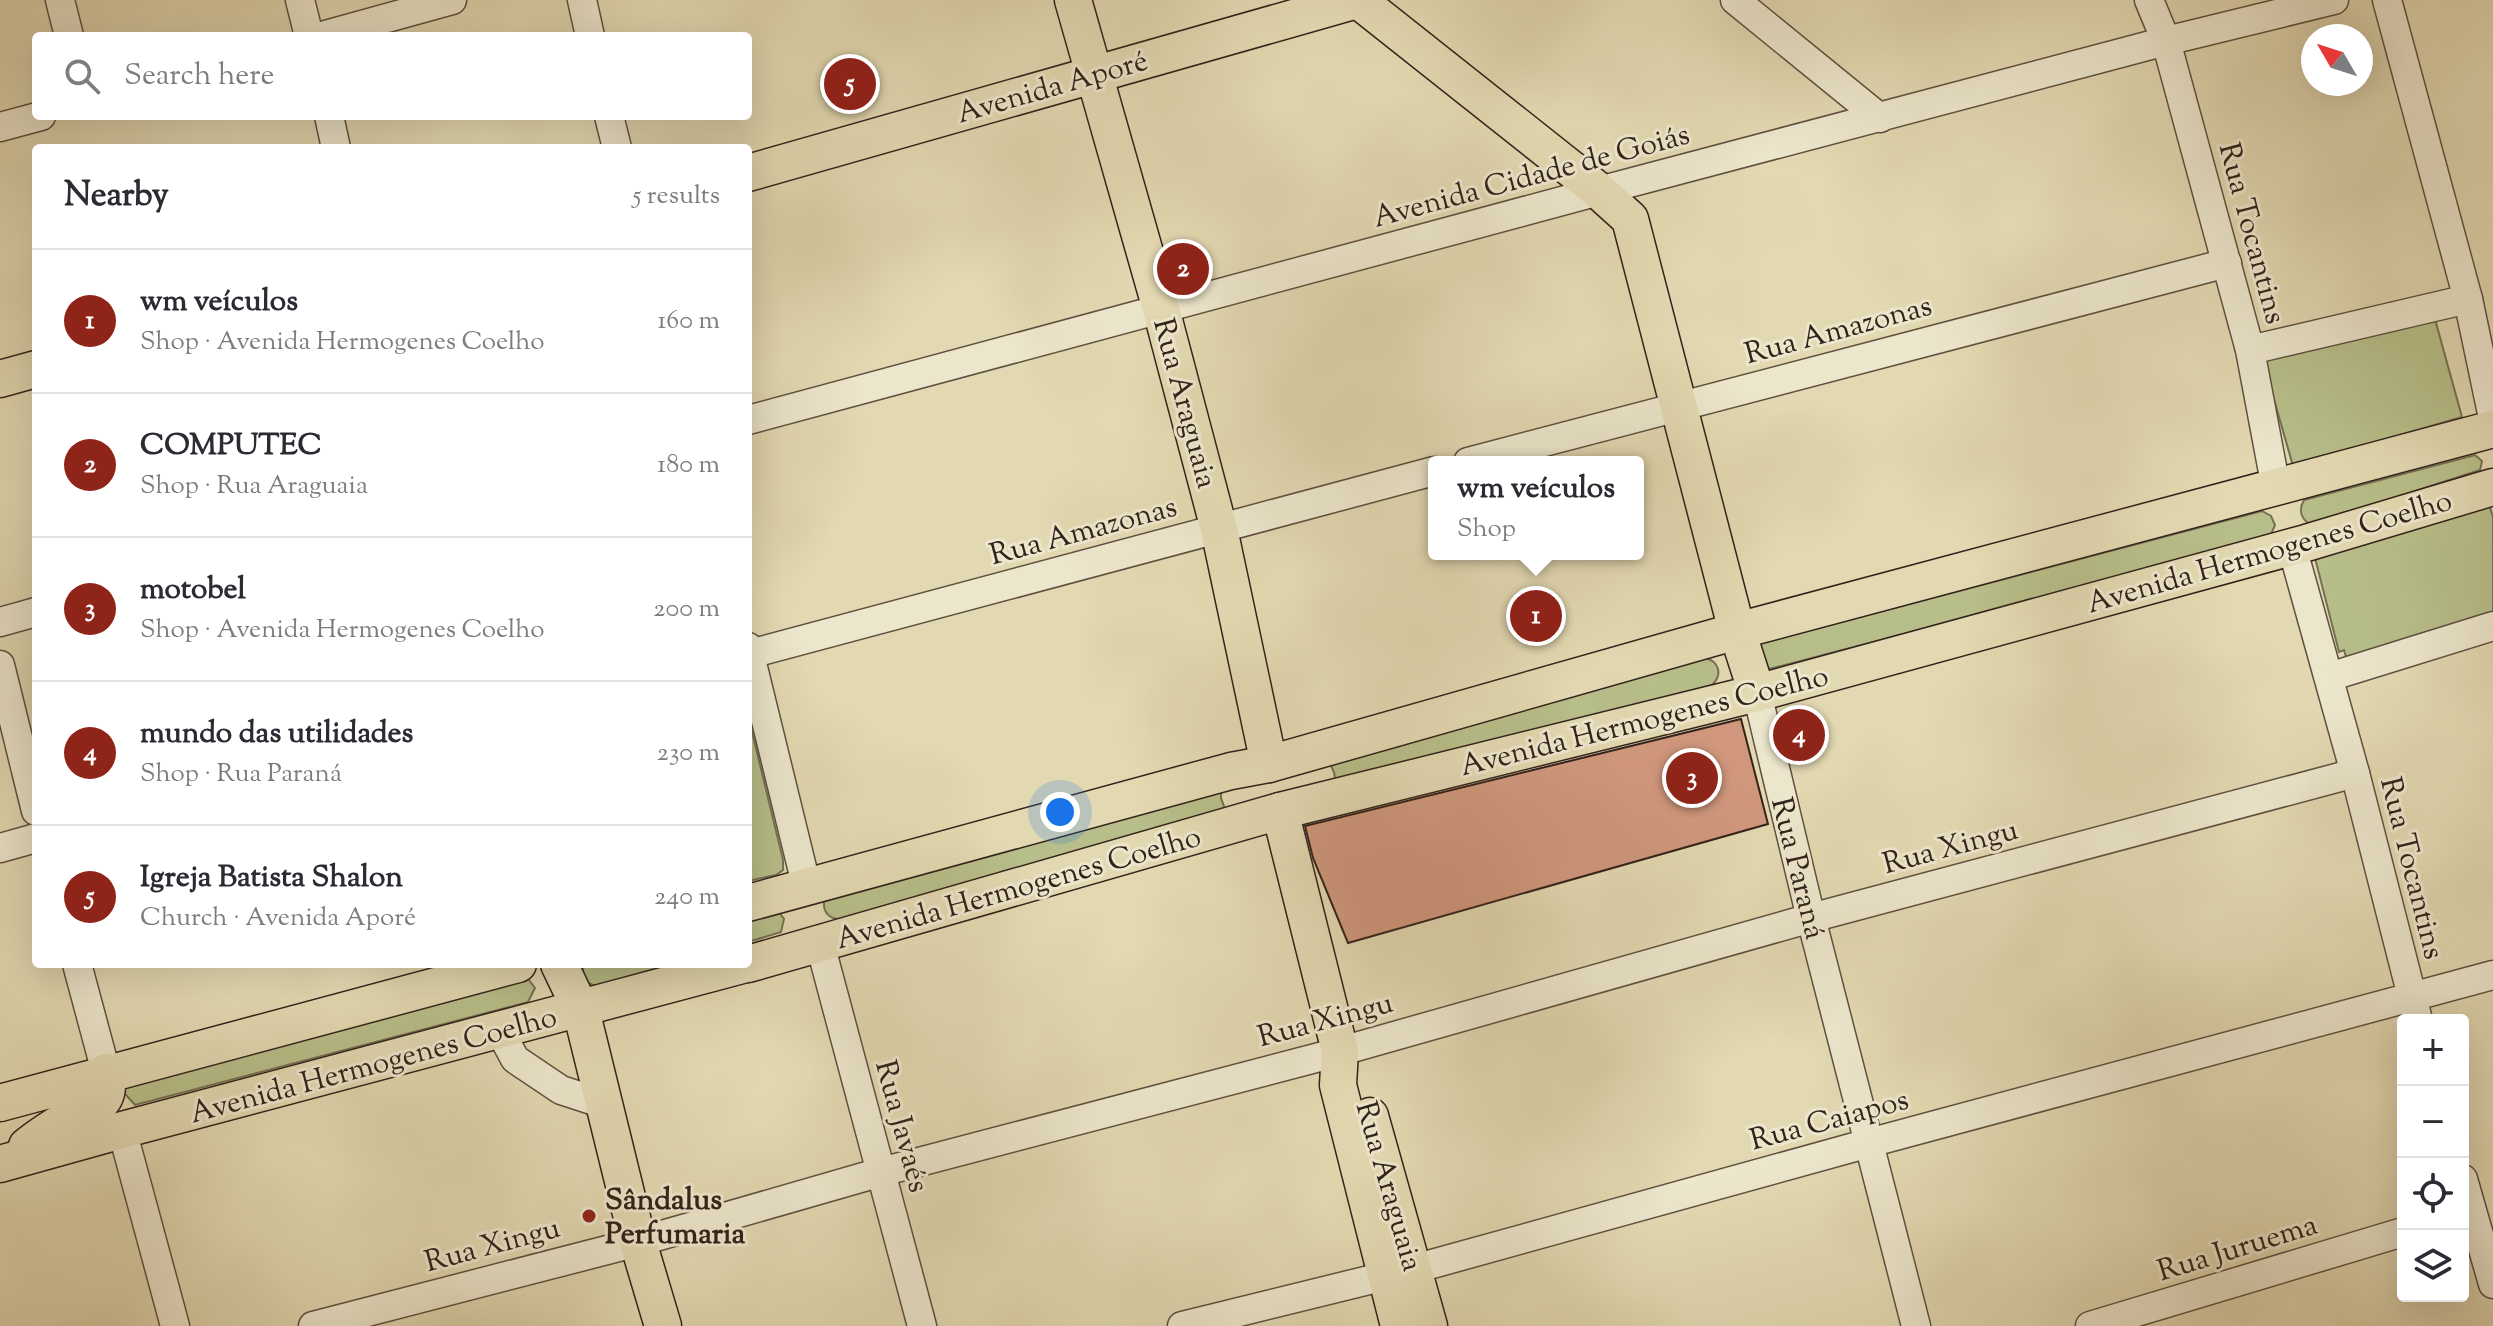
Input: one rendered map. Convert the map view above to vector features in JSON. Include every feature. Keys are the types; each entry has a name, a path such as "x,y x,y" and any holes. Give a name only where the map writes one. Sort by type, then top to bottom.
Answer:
{"main road":[{"name":"Rua Araguaia","path":"1073,0 1161,309 1219,529 1269,764"},
{"name":"Avenida Aporé","path":"752,172 1357,0"},
{"name":"Rua Paraná","path":"1357,0 1599,191 1630,219 1737,631 1757,693"},
{"path":"0,379 32,370"},
{"name":"Avenida Hermogenes Coelho","path":"752,902 1231,771 1269,764 1737,631 2493,429"},
{"name":"Avenida Hermogenes Coelho","path":"752,963 1280,811 1757,693 2292,547 2493,487"},
{"path":"2276,488 2292,547"},
{"path":"1269,764 1277,763 1294,769 1301,784 1294,804 1280,811"},
{"name":"Rua Araguaia","path":"1280,811 1340,1051 1357,1074 1400,1273 1399,1326"},
{"path":"807,888 820,944"},
{"name":"Avenida Hermogenes Coelho","path":"0,1103 106,1072 503,968"},
{"path":"561,968 581,1010 638,1242 663,1326"},
{"name":"Avenida Hermogenes Coelho","path":"6,1163 733,968"},
{"path":"6,1163 68,1118 94,1109 101,1102 108,1083 106,1072"},
{"name":"Rua Araguaia","path":"1400,1273 1429,1326"}],"street":[{"path":"60,0 68,32"},
{"path":"300,0 308,32"},
{"path":"336,32 452,0"},
{"path":"582,0 589,32"},
{"path":"1735,0 1880,118"},
{"name":"Rua Tocantins","path":"2149,0 2166,41 2250,350 2276,488"},
{"name":"Avenida Cidade de Goiás","path":"752,419 1599,191 2166,41 2334,0"},
{"path":"2387,0 2468,299 2493,418"},
{"path":"0,127 32,118"},
{"path":"330,120 335,144"},
{"path":"610,120 616,144"},
{"name":"Rua Amazonas","path":"1490,456 2227,263"},
{"path":"2250,350 2468,299"},
{"name":"Rua Amazonas","path":"752,649 1428,473"},
{"name":"Rua Tocantins","path":"2292,547 2355,773 2415,1010"},
{"path":"0,622 32,613"},
{"path":"2329,677 2493,626"},
{"path":"752,662 807,888"},
{"path":"0,665 32,795"},
{"name":"Rua Paraná","path":"1757,693 1811,918 1916,1326"},
{"name":"Rua Xingu","path":"313,1326 638,1242 881,1172 1340,1051 1811,918 2355,773"},
{"path":"0,848 32,839"},
{"name":"Rua Javaés","path":"820,944 922,1326"},
{"path":"78,968 106,1072"},
{"name":"Rua Caiapos","path":"1182,1326 1400,1273 1869,1143 2415,1010 2493,975"},
{"path":"500,1031 515,1059 561,1090 604,1104"},
{"path":"122,1130 175,1326"},
{"path":"2476,1210 2493,1284"},
{"name":"Rua Juruema","path":"2090,1326 2397,1234"}],"green space":[{"path":"2433,312 2462,417 2293,466 2263,361"},
{"path":"2475,455 2482,461 2480,470 2311,525 2302,514 2304,500"},
{"path":"2488,501 2493,517 2493,616 2346,657 2344,650 2339,652 2315,558"},
{"path":"2262,511 2271,516 2275,525 2269,539 1764,668 1759,646 1762,643"},
{"path":"1705,658 1714,662 1718,669 1718,677 1712,685 1336,785 1328,760"},
{"path":"752,732 783,860 783,870 776,875 752,880"},
{"path":"1221,786 1225,809 840,919 830,916 825,908 824,901"},
{"path":"779,912 784,919 781,932 752,941 752,915"},
{"path":"584,968 657,968 596,986 588,983 582,972"},
{"path":"526,976 535,988 528,1002 135,1105 125,1094 125,1084"}],"building":[{"path":"1741,719 1768,824 1348,943 1313,858 1305,826"}],"place":[{"name":"Igreja Batista Shalon","path":"850,84"},
{"name":"COMPUTEC","path":"1183,269"},
{"name":"wm veículos","path":"1536,616"},
{"name":"mundo das utilidades","path":"1799,735"},
{"name":"motobel","path":"1692,778"},
{"name":"Sândalus Perfumaria","path":"589,1216"}]}
